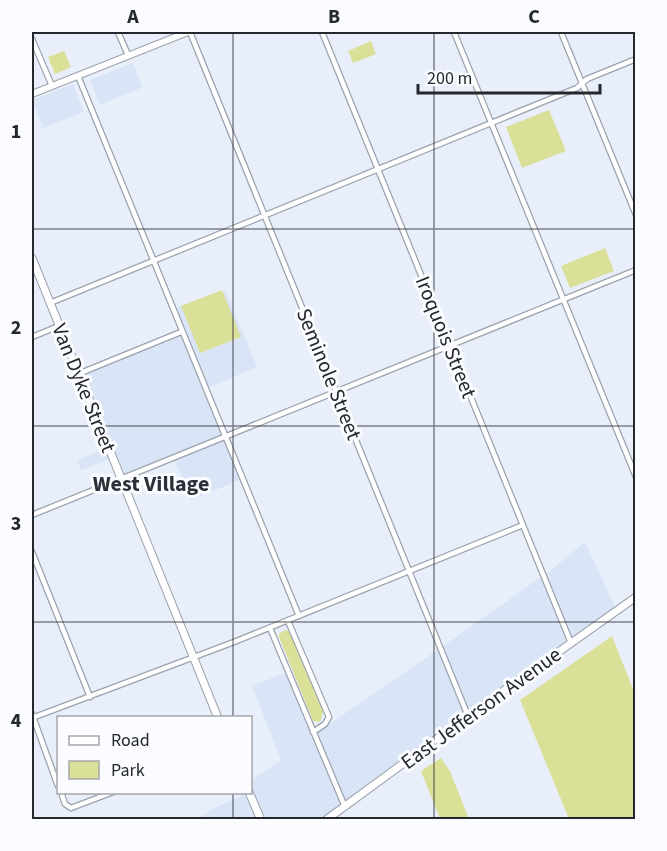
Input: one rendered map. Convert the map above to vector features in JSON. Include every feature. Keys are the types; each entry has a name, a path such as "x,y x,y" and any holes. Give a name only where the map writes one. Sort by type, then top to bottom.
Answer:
{"main road":[{"name":"Van Dyke Street","path":"32,258 218,716"},
{"name":"East Jefferson Avenue","path":"326,819 636,597"},
{"path":"250,794 261,819"}],"street":[{"path":"118,32 128,56"},
{"path":"32,94 189,32"},
{"name":"Seminole Street","path":"189,32 468,716"},
{"name":"Iroquois Street","path":"322,32 571,643"},
{"path":"454,32 636,477"},
{"path":"561,32 636,215"},
{"path":"32,39 52,86"},
{"path":"50,303 491,124 577,88 586,80 636,59"},
{"path":"78,75 299,616"},
{"path":"32,515 636,270"},
{"path":"32,338 59,326"},
{"path":"78,374 182,332"},
{"path":"57,783 32,717 194,658 524,525"},
{"path":"32,552 90,697"},
{"path":"288,621 329,717 325,724 313,732"},
{"path":"270,628 345,807"},
{"path":"62,794 65,804 71,808 108,794"}],"shaded area":[{"path":"133,63 143,87 100,105 90,80"},
{"path":"73,84 84,112 43,128 32,100"},
{"path":"225,290 257,367 205,389 242,479 191,500 174,458 121,479 112,458 81,470 77,460 108,448 78,374 181,332 173,310"},
{"path":"585,542 617,611 326,819 197,820 214,808 246,794 252,794 252,779 281,760 252,686 288,672 313,731 337,719 551,570"}],"green space":[{"path":"371,41 376,54 353,63 348,51"},
{"path":"64,51 71,67 55,74 48,57"},
{"path":"549,110 566,151 522,168 506,127"},
{"path":"605,248 614,271 570,288 561,266"},
{"path":"222,290 241,337 200,353 181,306"},
{"path":"285,630 289,631 323,712 320,722 313,721 279,637 279,634"},
{"path":"612,636 635,694 635,819 569,819 520,700"},
{"path":"441,758 450,771 469,819 440,819 421,771"}],"district":[{"name":"West Village","path":"151,484"}]}
